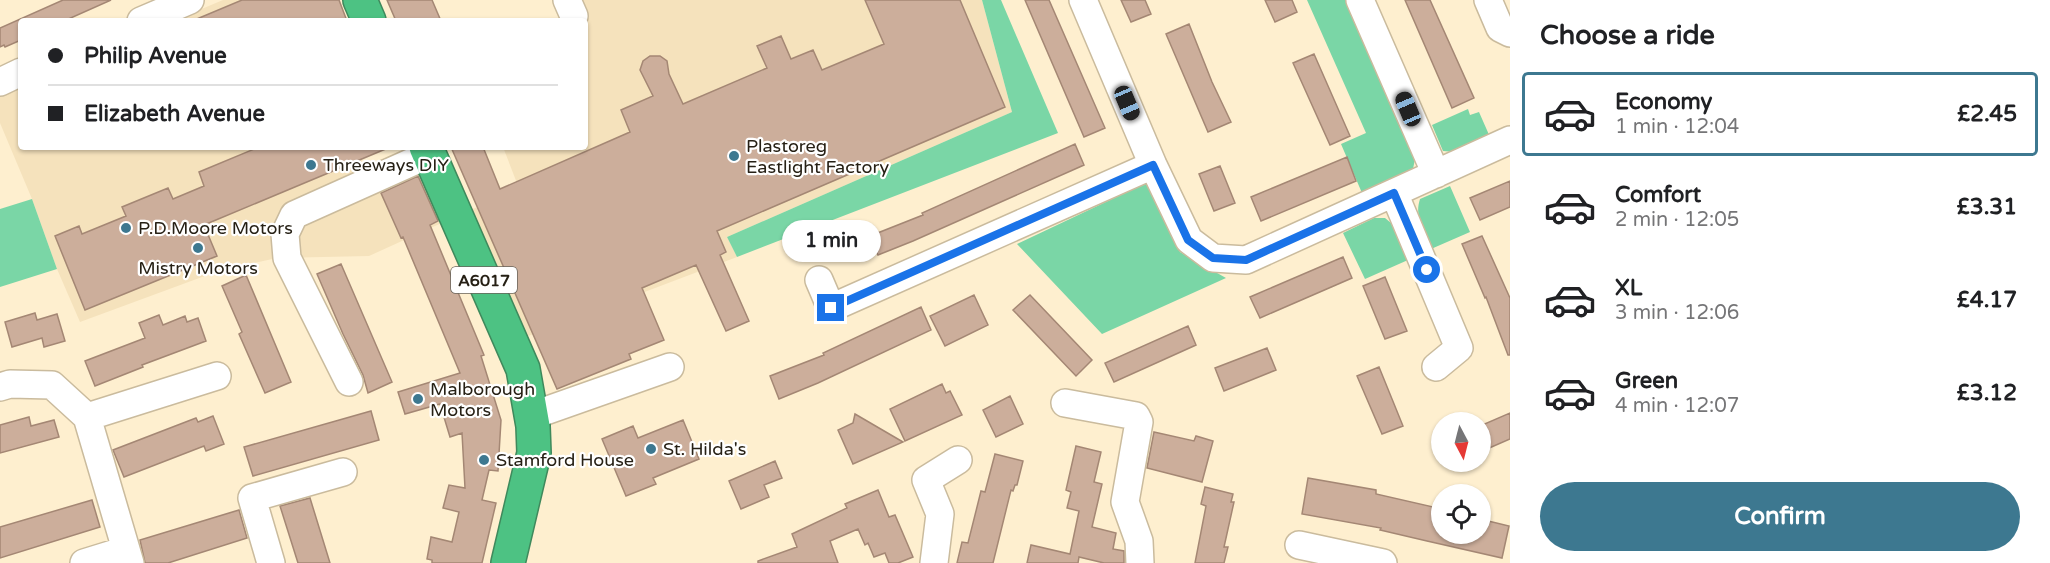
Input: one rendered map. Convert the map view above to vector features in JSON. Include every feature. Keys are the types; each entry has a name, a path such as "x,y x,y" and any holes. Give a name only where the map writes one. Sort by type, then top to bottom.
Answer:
{"highway":[{"path":"360,0 368,18"},
{"name":"A6017","path":"428,151 523,369 531,416 534,453 508,563"}],"street":[{"path":"1083,0 1153,165 1188,240 1213,258 1246,260 1510,140"},
{"path":"1360,0 1436,174"},
{"path":"1488,0 1500,28 1510,33"},
{"path":"147,18 182,2"},
{"path":"0,82 18,73"},
{"path":"349,382 287,258 285,234 294,215 428,151"},
{"path":"819,280 831,308 1153,165"},
{"path":"1394,193 1459,348 1436,366"},
{"path":"531,416 670,367"},
{"path":"87,417 217,376"},
{"path":"0,387 10,384 52,385 87,417 128,556 84,563"},
{"path":"1065,403 1136,416 1139,422 1125,502 1139,541 1140,563"},
{"path":"934,563 940,514 926,480 958,460"},
{"path":"268,562 252,498 343,472"},
{"path":"1299,545 1371,562"}],"shaded area":[{"path":"223,0 294,0 302,18 180,18"},
{"name":"Plastoreg Eastlight Factory","path":"558,0 982,0 1012,112 727,237 737,257 523,338 470,210 520,191 504,150 588,150 588,18 581,18"},
{"path":"18,86 18,150 357,150 366,170 413,150 446,221 369,256 277,258 221,270 80,322 0,123 0,94"}],"green space":[{"path":"982,0 1001,0 1058,133 737,257 727,237 1012,112"},
{"path":"1307,0 1348,0 1415,159 1413,169 1362,193 1341,144 1366,133"},
{"path":"1468,109 1470,115 1479,112 1490,137 1455,152 1443,151 1432,125"},
{"path":"1148,182 1180,252 1226,278 1102,334 1017,244"},
{"path":"1450,186 1470,232 1431,249 1419,218 1420,199"},
{"path":"32,199 57,269 0,287 0,209"},
{"path":"1374,218 1385,218 1391,223 1408,260 1365,279 1343,233"}],"building":[{"path":"63,0 111,0 71,18 22,18"},
{"path":"242,0 339,0 346,18 199,18"},
{"path":"387,0 432,0 440,18 395,18"},
{"name":"Plastoreg Eastlight Factory","path":"865,0 960,0 1005,107 717,231 726,252 720,255 749,321 726,331 696,265 642,288 664,340 629,354 631,359 557,389 452,150 484,150 500,189 630,132 621,110 653,96 640,70 643,61 650,56 660,56 667,61 669,74 683,104 767,68 757,46 781,36 791,59 813,50 822,70 884,44"},
{"path":"1025,0 1049,0 1105,128 1084,137"},
{"path":"1121,0 1145,0 1151,14 1131,22"},
{"path":"1265,0 1292,0 1297,12 1275,22"},
{"path":"1405,0 1430,0 1474,98 1452,108"},
{"path":"18,20 18,41 0,47 0,28"},
{"path":"1189,24 1231,122 1208,132 1166,34"},
{"path":"1314,54 1350,136 1330,145 1293,63"},
{"path":"1075,144 1084,165 878,255 870,236 923,215 922,213"},
{"path":"252,150 383,150 204,225 217,256 85,310 55,236 79,226 82,234 126,216 122,207 168,188 173,199 204,186 199,172"},
{"path":"1347,157 1356,181 1261,221 1251,197"},
{"path":"1220,166 1235,203 1214,211 1199,174"},
{"path":"418,176 438,221 430,225 484,355 481,356 501,420 498,471 489,470 482,500 496,503 482,563 432,563 432,560 427,559 431,537 452,542 459,512 443,508 449,485 465,488 462,433 450,437 440,404 405,414 398,392 460,373 403,237 401,238 381,193"},
{"path":"1510,181 1510,207 1480,220 1470,198"},
{"path":"1482,236 1510,298 1510,355 1508,355 1486,297 1462,244"},
{"path":"1343,257 1352,278 1260,318 1250,297"},
{"path":"341,264 392,382 368,393 363,375 317,274"},
{"path":"246,275 291,382 265,393 239,334 242,332 222,286"},
{"path":"1385,277 1407,331 1385,339 1363,286"},
{"path":"974,295 988,325 945,346 930,316"},
{"path":"1030,295 1092,360 1076,376 1013,310"},
{"path":"921,307 931,330 779,399 770,376 824,355 823,353"},
{"path":"35,313 37,320 57,314 65,341 44,347 42,338 12,347 5,322"},
{"path":"159,315 163,325 185,316 187,322 198,318 206,341 142,365 143,367 95,386 85,361 145,338 139,323"},
{"path":"1188,326 1196,345 1114,382 1105,363"},
{"path":"1267,348 1276,370 1224,391 1215,368"},
{"path":"1379,367 1403,426 1382,434 1357,376"},
{"path":"942,384 946,393 950,391 962,415 905,441 890,409"},
{"path":"1010,396 1023,424 996,437 983,410"},
{"path":"371,411 379,440 253,476 244,447"},
{"path":"1510,413 1510,439 1491,447 1491,421"},
{"path":"855,414 903,442 853,464 838,430 853,423"},
{"path":"213,416 224,444 206,451 204,446 124,477 113,450 196,418 198,422"},
{"path":"29,417 31,426 54,420 59,437 0,453 0,425"},
{"name":"St. Hilda's","path":"683,420 699,459 653,478 656,484 626,496 602,439 633,426 638,438"},
{"path":"1154,432 1194,441 1196,436 1213,441 1202,482 1147,468"},
{"path":"1076,446 1101,452 1094,482 1102,484 1092,527 1116,533 1113,549 1124,551 1124,563 1104,563 1079,557 1078,563 1027,563 1031,545 1070,554 1079,511 1067,508 1071,492 1066,490"},
{"path":"995,454 1023,461 1017,485 1013,491 1011,490 993,563 957,563 962,542 968,543 981,491 985,492"},
{"path":"775,461 782,478 764,485 769,497 741,509 729,481"},
{"path":"1308,478 1376,490 1376,494 1431,506 1431,542 1380,530 1381,528 1302,514"},
{"path":"1205,487 1233,494 1231,502 1234,502 1224,547 1228,547 1224,563 1195,563 1206,506 1201,504"},
{"path":"878,490 889,517 895,515 913,557 898,563 889,563 885,553 874,557 868,543 865,545 858,529 830,541 838,563 758,563 758,561 797,547 792,534 847,508 845,504"},
{"path":"310,498 330,563 298,563 280,506"},
{"path":"92,500 100,527 0,558 0,527"},
{"path":"239,510 247,538 168,563 145,563 140,540"},
{"path":"1491,522 1509,526 1502,558 1441,544 1491,544"}],"place":[{"name":"Plastoreg Eastlight Factory","path":"734,156"},
{"name":"Threeways DIY","path":"311,165"},
{"name":"P.D.Moore Motors","path":"126,228"},
{"name":"Mistry Motors","path":"198,248"},
{"name":"Malborough Motors","path":"418,399"},
{"name":"St. Hilda's","path":"651,449"},
{"name":"Stamford House","path":"484,460"}],"route":[{"path":"831,308 1153,165 1188,240 1213,258 1246,260 1394,193 1427,270"}]}
